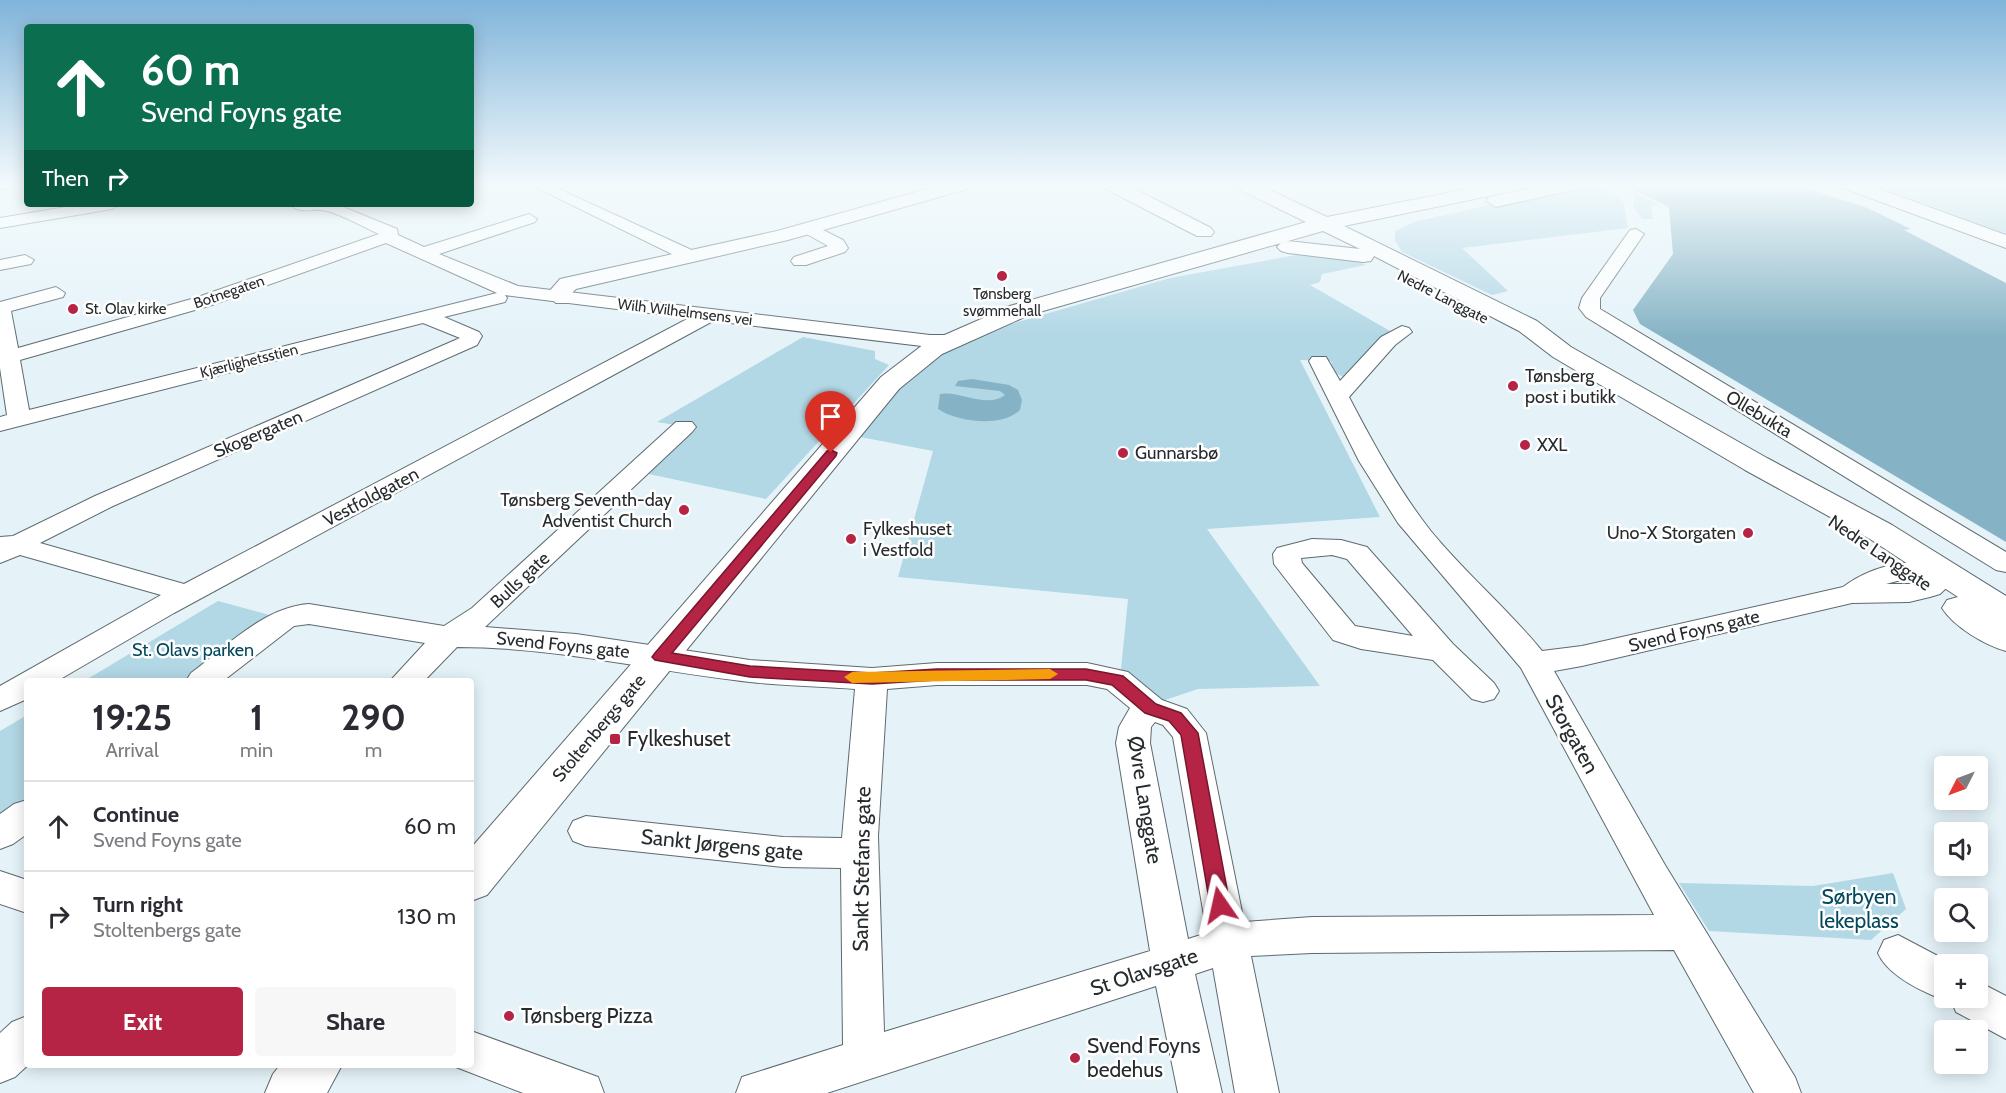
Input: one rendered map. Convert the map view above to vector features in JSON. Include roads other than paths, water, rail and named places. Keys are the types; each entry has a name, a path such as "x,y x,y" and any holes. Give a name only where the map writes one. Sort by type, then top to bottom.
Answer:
{"main road":[{"path":"564,298 558,294 568,284 781,235"},
{"name":"Stoltenbergs gate","path":"474,877 890,383 942,340 1020,311 1173,265 1307,235"},
{"name":"Stoltenbergs gate","path":"1261,252 1313,235"},
{"name":"Stoltenbergs gate","path":"1093,290 1288,247 1316,235"},
{"name":"Nedre Langgate","path":"1331,235 1363,256 1506,329 1562,352"},
{"name":"Nedre Langgate","path":"1336,235 1394,256 1512,317 1562,352 1756,464 1854,516 2006,639"},
{"path":"1383,235 1394,256"},
{"path":"1987,235 2006,242"},
{"path":"1288,247 1363,256"},
{"name":"Nedre Langgate","path":"1756,464 1927,577 2006,612"},
{"path":"292,1093 313,1068"}],"street":[{"path":"424,253 480,235"},
{"path":"645,235 692,257"},
{"path":"800,261 839,248 837,244 821,235"},
{"name":"Ollebukta","path":"1635,235 1591,298 1589,308 1593,313 2006,564"},
{"name":"Wilh Wilhelmsens vei","path":"387,237 504,289 564,298 942,340"},
{"name":"Botnegaten","path":"4,358 202,302 387,237"},
{"path":"0,265 25,260"},
{"path":"10,422 0,308 56,293"},
{"name":"Kjærlighetsstien","path":"10,422 498,298"},
{"name":"Vestfoldgaten","path":"38,678 186,594 710,315"},
{"name":"Skogergaten","path":"5,547 104,501 470,341 471,336 426,316"},
{"path":"1338,396 1388,341 1402,332"},
{"name":"Storgaten","path":"1319,361 1363,445 1407,518 1515,637 1534,663 1640,855 1779,1093"},
{"name":"Bulls gate","path":"409,678 449,638 482,615 684,427"},
{"path":"5,547 154,583 186,594"},
{"path":"1442,651 1361,639 1344,633 1288,564 1287,554 1303,549 1328,547 1344,548 1357,553 1442,651 1483,691"},
{"name":"Svend Foyns gate","path":"1534,663 1566,660 1852,594 1887,595 1927,577"},
{"name":"Svend Foyns gate","path":"206,678 293,615 309,614 449,638 499,637 576,644 750,671 872,679 937,674 1086,674 1117,680 1150,708"},
{"name":"Sankt Stefans gate","path":"866,1060 861,1016 859,853 866,718 872,679"},
{"path":"0,700 24,687"},
{"name":"Øvre Langgate","path":"1200,1093 1173,964 1133,742 1133,730 1137,718 1150,708 1175,717 1189,733 1257,1093"},
{"path":"0,834 24,816"},
{"name":"Sankt Jørgens gate","path":"586,831 783,852 859,853"},
{"path":"0,887 24,896"},
{"name":"St Olavsgate","path":"758,1093 1250,938 1312,935 1687,933"},
{"path":"1898,953 1934,975"},
{"path":"1988,1008 2006,1019"},
{"path":"0,1062 24,1040"},
{"path":"474,1053 582,1093"}],"place":[{"name":"Tønsberg svømmehall","path":"1002,276"},
{"name":"St. Olav kirke","path":"73,309"},
{"name":"Tønsberg post i butikk","path":"1513,386"},
{"name":"XXL","path":"1525,445"},
{"name":"Gunnarsbø","path":"1123,453"},
{"name":"Tønsberg Seventh-day Adventist Church","path":"684,510"},
{"name":"Uno-X Storgaten","path":"1748,533"},
{"name":"Fylkeshuset i Vestfold","path":"851,539"},
{"name":"Fylkeshuset","path":"615,739"},
{"name":"Tønsberg Pizza","path":"509,1016"},
{"name":"Svend Foyns bedehus","path":"1075,1058"}],"park label":[{"name":"St. Olavs parken","path":"193,650"},
{"name":"Sørbyen lekeplass","path":"1859,909"}]}
